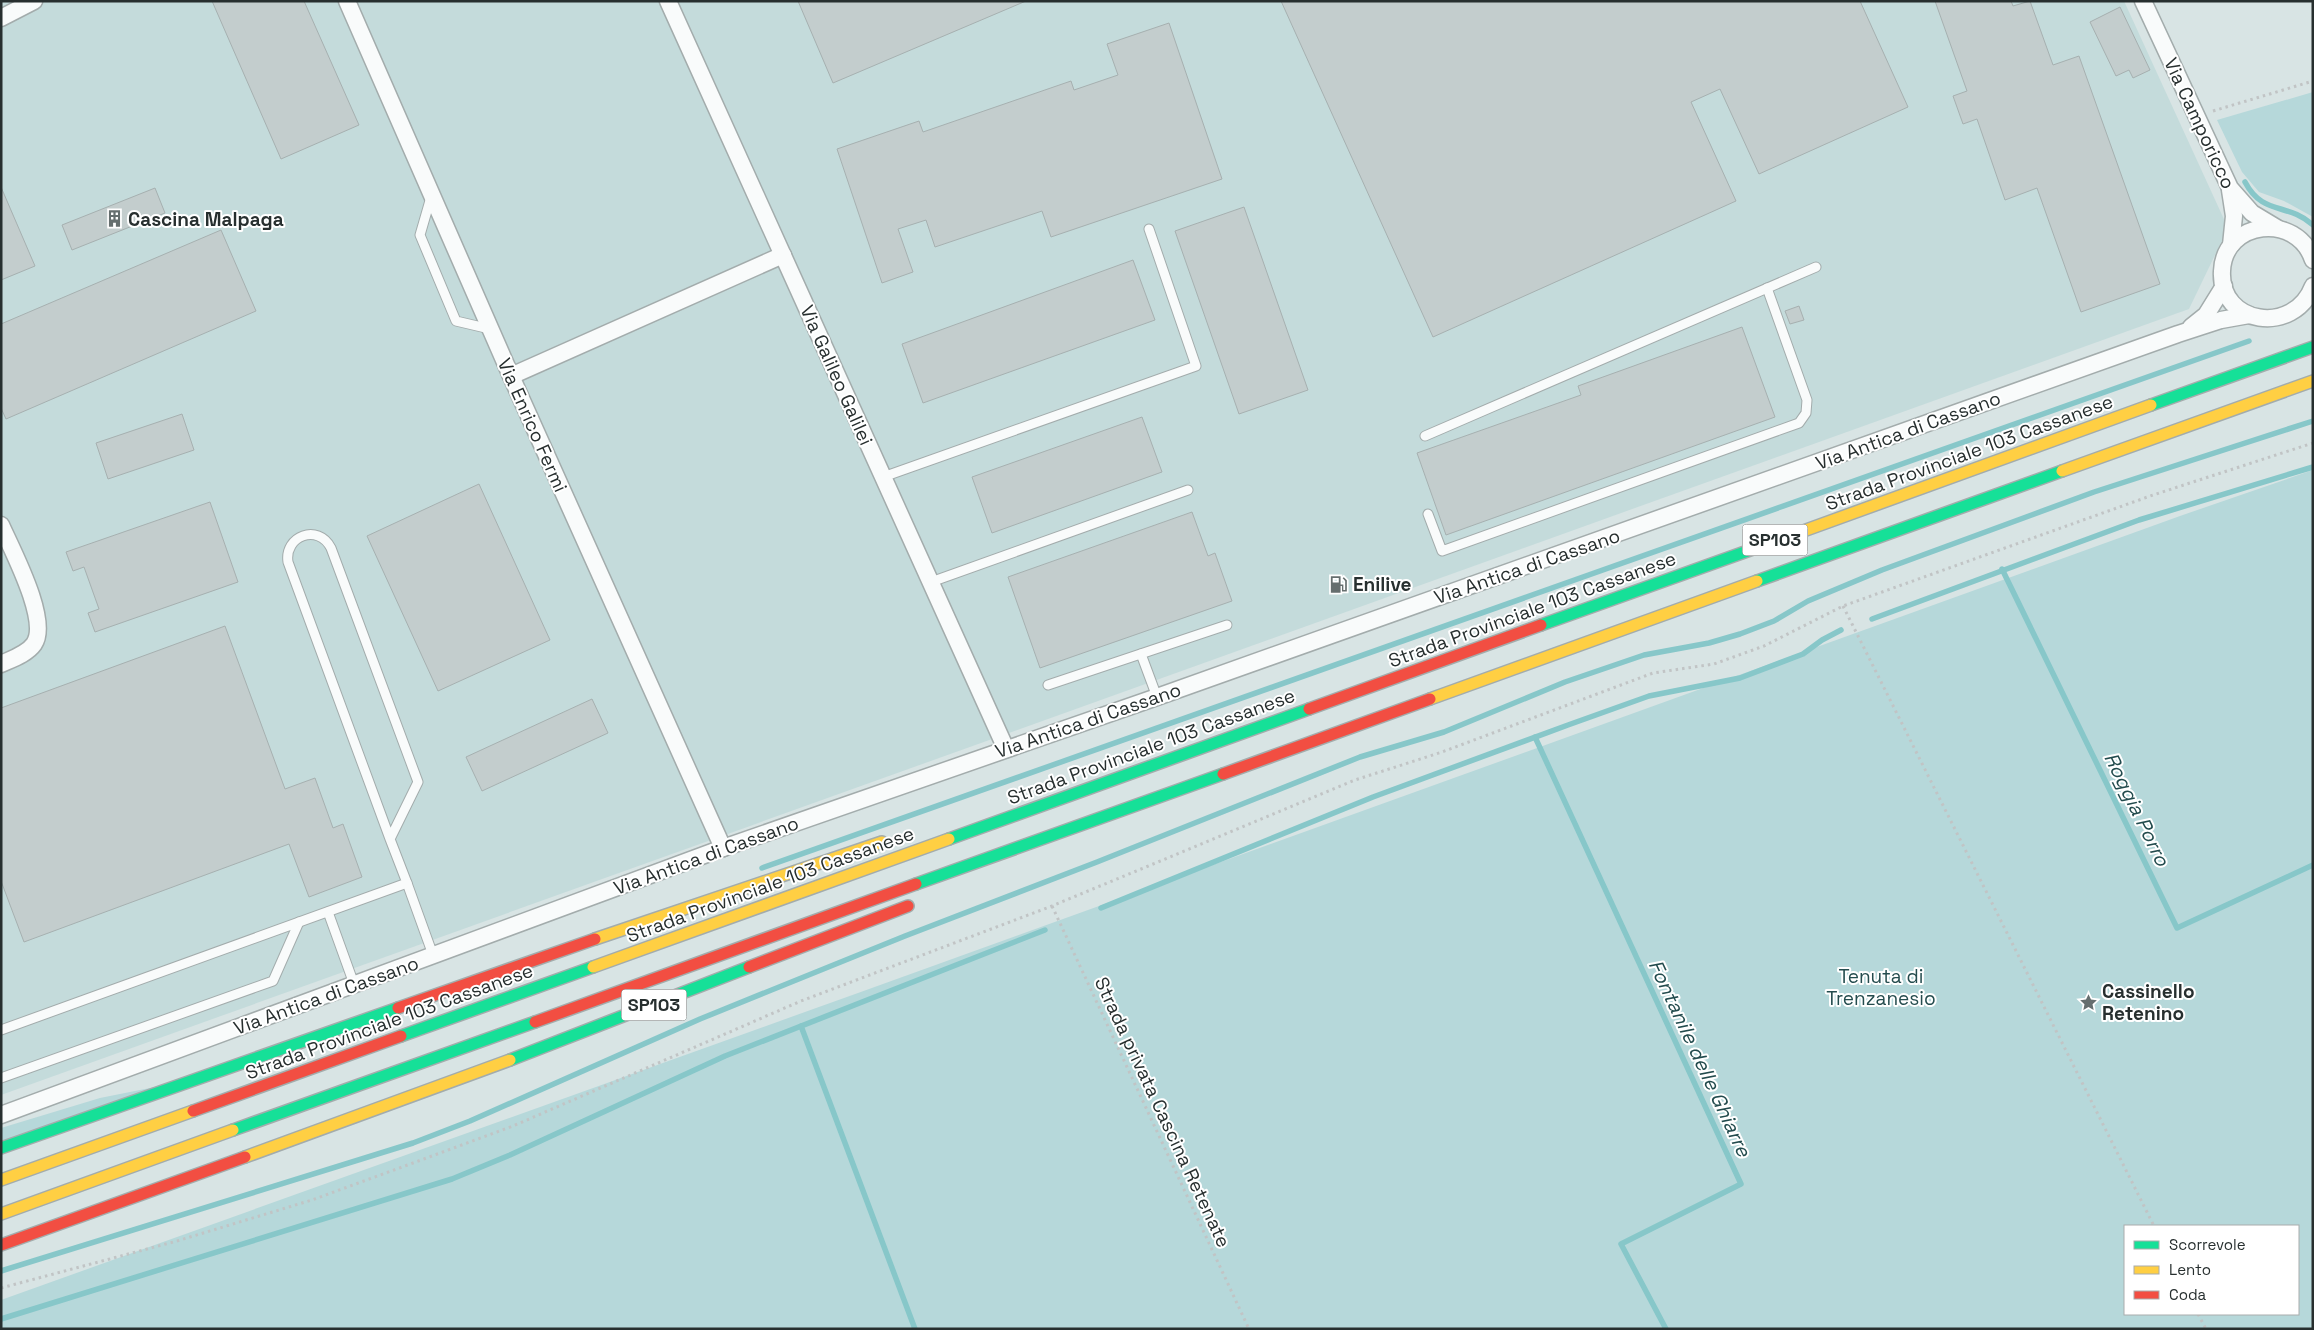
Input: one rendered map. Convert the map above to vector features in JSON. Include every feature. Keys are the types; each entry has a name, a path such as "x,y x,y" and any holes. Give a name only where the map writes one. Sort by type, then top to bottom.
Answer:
{"highway":[{"name":"Strada Provinciale 103 Cassanese","path":"1,1180 2313,347"},
{"name":"SP103","path":"1,1214 2313,381"},
{"name":"SP103","path":"1122,764 1237,734"},
{"name":"SP103","path":"1074,840 1300,745"},
{"path":"1,1148 592,940 895,838"},
{"name":"SP103","path":"1,1245 461,1079 918,902"}],"street":[{"path":"1,18 34,1"},
{"name":"Via Enrico Fermi","path":"346,1 490,329 723,848"},
{"name":"Via Galileo Galilei","path":"668,1 1006,749"},
{"name":"Via Camporicco","path":"2144,1 2230,188 2252,213 2277,228 2296,236 2312,255"},
{"path":"2230,188 2234,216 2231,245 2222,267 2224,286 2232,302 2249,315 2265,319 2287,315 2300,307 2312,288"},
{"path":"2231,245 2250,230 2268,227 2277,228"},
{"path":"511,376 783,256"},
{"path":"2178,334 2206,315 2224,286"},
{"path":"2178,334 2221,320 2249,315"},
{"name":"Via Antica di Cassano","path":"1,1115 723,848 2178,334"},
{"path":"1,525 36,610 39,630 32,647 1,664"}],"lane":[{"path":"432,196 420,236 456,321 490,329"},
{"path":"883,477 1196,366 1149,228"},
{"path":"1425,436 1816,267"},
{"path":"1428,514 1442,551 1795,425 1804,416 1807,400 1767,288"},
{"path":"931,582 1188,490"},
{"path":"390,839 418,782 331,548 318,536 304,535 290,545 287,555 288,562 390,839 407,883 433,955"},
{"path":"1048,685 1226,625"},
{"path":"1141,654 1157,696"},
{"path":"1,1030 407,883"},
{"path":"328,912 354,984"},
{"path":"1,1078 273,981 299,922"}],"path":[{"path":"2196,116 2313,81"},
{"path":"1,1288 177,1242 312,1200 513,1126 800,1001 1052,906 1355,780 1442,752 1653,673 1722,661 1764,646 1843,606 2152,495 2313,443"},
{"path":"1843,606 2153,1225"},
{"name":"Strada privata Cascina Retenate","path":"1052,906 1249,1329"},
{"path":"2199,1315 2206,1329"}],"shaded area":[{"path":"1,1 2124,1 2228,228 2189,309 1,1095"}],"green space":[{"path":"2313,92 2313,217 2284,201 2259,192 2242,172 2217,120"},
{"name":"Tenuta di Trenzanesio","path":"2313,470 2313,1329 1,1329 1,1300 2180,516"},
{"path":"165,1085 1,1146 1,1128 100,1098"}],"building":[{"path":"212,1 304,1 359,125 281,159"},
{"path":"798,1 1026,1 833,83"},
{"path":"1281,1 1860,1 1908,107 1759,174 1720,89 1691,102 1736,201 1433,337"},
{"path":"1935,1 2011,1 2013,6 2030,1 2053,65 2079,56 2160,284 2081,312 2037,188 2005,200 1977,119 1963,124 1953,96 1967,91"},
{"path":"2120,7 2150,70 2133,78 2129,70 2116,76 2090,22"},
{"path":"1169,23 1222,179 1051,237 1042,211 935,247 926,220 898,229 913,272 882,283 837,149 919,121 923,132 1071,81 1074,90 1118,75 1107,44"},
{"path":"1,187 35,266 1,280"},
{"name":"Cascina Malpaga","path":"155,188 165,213 72,250 62,225"},
{"path":"1244,207 1308,390 1239,414 1175,231"},
{"path":"221,230 256,311 6,419 1,408 1,324"},
{"path":"1133,260 1155,320 923,403 902,344"},
{"path":"1799,306 1804,320 1790,324 1785,311"},
{"path":"1742,327 1775,417 1446,535 1417,453 1581,395 1578,386"},
{"path":"182,414 194,450 108,479 96,443"},
{"path":"1142,417 1162,472 992,533 972,477"},
{"path":"479,484 550,640 438,691 367,536"},
{"path":"210,502 238,582 95,632 88,613 99,609 84,567 73,571 66,552"},
{"path":"1192,512 1208,556 1215,553 1232,601 1040,668 1008,577"},
{"path":"225,626 285,789 315,778 333,828 343,824 362,877 309,897 289,844 24,942 1,881 1,708"},
{"path":"592,699 608,733 482,791 466,757"}],"waterway":[{"path":"2245,182 2252,193 2260,200 2294,213 2313,225"},
{"path":"762,868 2249,341"},
{"path":"1,1271 413,1143 470,1121 700,1019 905,936 1360,757 1444,732 1565,682 1644,655 1709,643 1740,634 1774,621 1808,601 1882,570 2094,492 2313,421"},
{"path":"1872,619 2139,520 2313,467"},
{"name":"Roggia Porro","path":"2002,569 2177,928 2313,865"},
{"path":"1101,908 1373,797 1568,725 1649,696 1740,678 1803,654 1822,640 1841,630"},
{"name":"Fontanile delle Ghiarre","path":"1535,737 1741,1184 1621,1244 1666,1329"},
{"path":"1,1319 452,1179 510,1155 725,1056 1045,930"},
{"path":"801,1026 915,1329"}],"traffic: fast":[{"path":"2151,405 2313,347"},
{"path":"1757,581 2062,471"},
{"path":"1541,625 1795,534"},
{"path":"949,839 1309,709"},
{"path":"916,884 1223,774"},
{"path":"401,1036 593,967"},
{"path":"510,1060 749,967"},
{"path":"1,1148 398,1008"},
{"path":"233,1130 535,1022"}],"traffic: slow":[{"path":"2062,471 2313,381"},
{"path":"1795,534 2151,405"},
{"path":"1430,699 1757,581"},
{"path":"593,967 949,839"},
{"path":"595,939 882,842"},
{"path":"245,1157 510,1060"},
{"path":"1,1180 193,1111"},
{"path":"1,1214 233,1130"}],"traffic: jam":[{"path":"1309,709 1541,625"},
{"path":"1223,774 1430,699"},
{"path":"535,1022 916,884"},
{"path":"749,967 908,906"},
{"path":"398,1008 595,939"},
{"path":"193,1111 401,1036"},
{"path":"1,1245 245,1157"}],"place":[{"name":"Cascina Malpaga","path":"114,219"},
{"name":"Enilive","path":"1339,584"},
{"name":"Cassinello Retenino","path":"2088,1002"}]}
